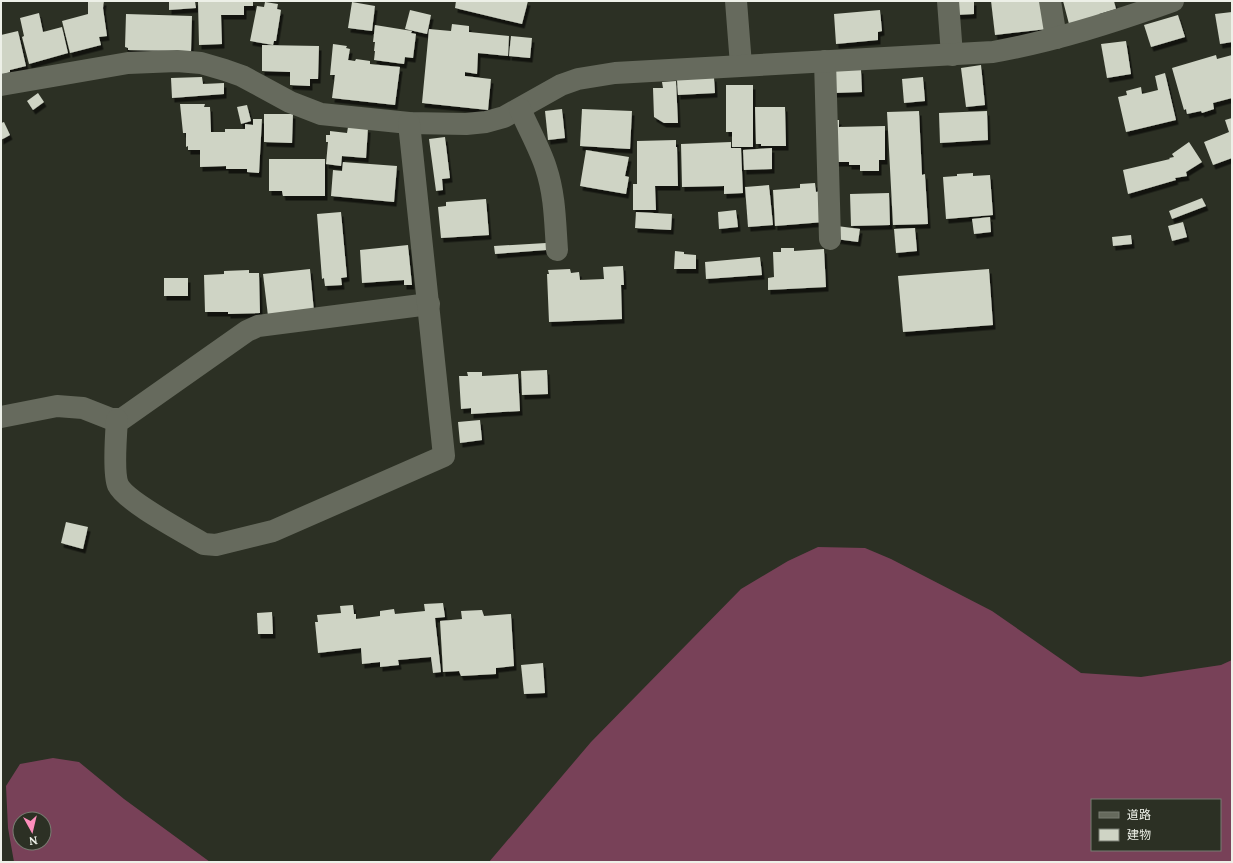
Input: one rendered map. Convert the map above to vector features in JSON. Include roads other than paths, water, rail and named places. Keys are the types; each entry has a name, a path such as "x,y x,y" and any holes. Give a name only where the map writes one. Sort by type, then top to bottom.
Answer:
{"street":[{"path":"736,1 741,65"},
{"path":"948,1 952,54"},
{"path":"1050,1 1056,38"},
{"path":"1,85 128,63 177,61 201,63 242,76 290,102 321,114 409,123 466,124 486,122 504,117 561,85 578,79 614,73 993,52 1027,46 1056,38 1125,18 1173,1"},
{"path":"825,61 830,239"},
{"path":"520,109 546,166 554,204 557,250"},
{"path":"116,420 116,466 118,485 132,501 204,544 216,545 273,531 444,456 409,123"},
{"path":"1,417 57,406 83,408 116,420 128,415 248,331 258,326 429,304"}]}
